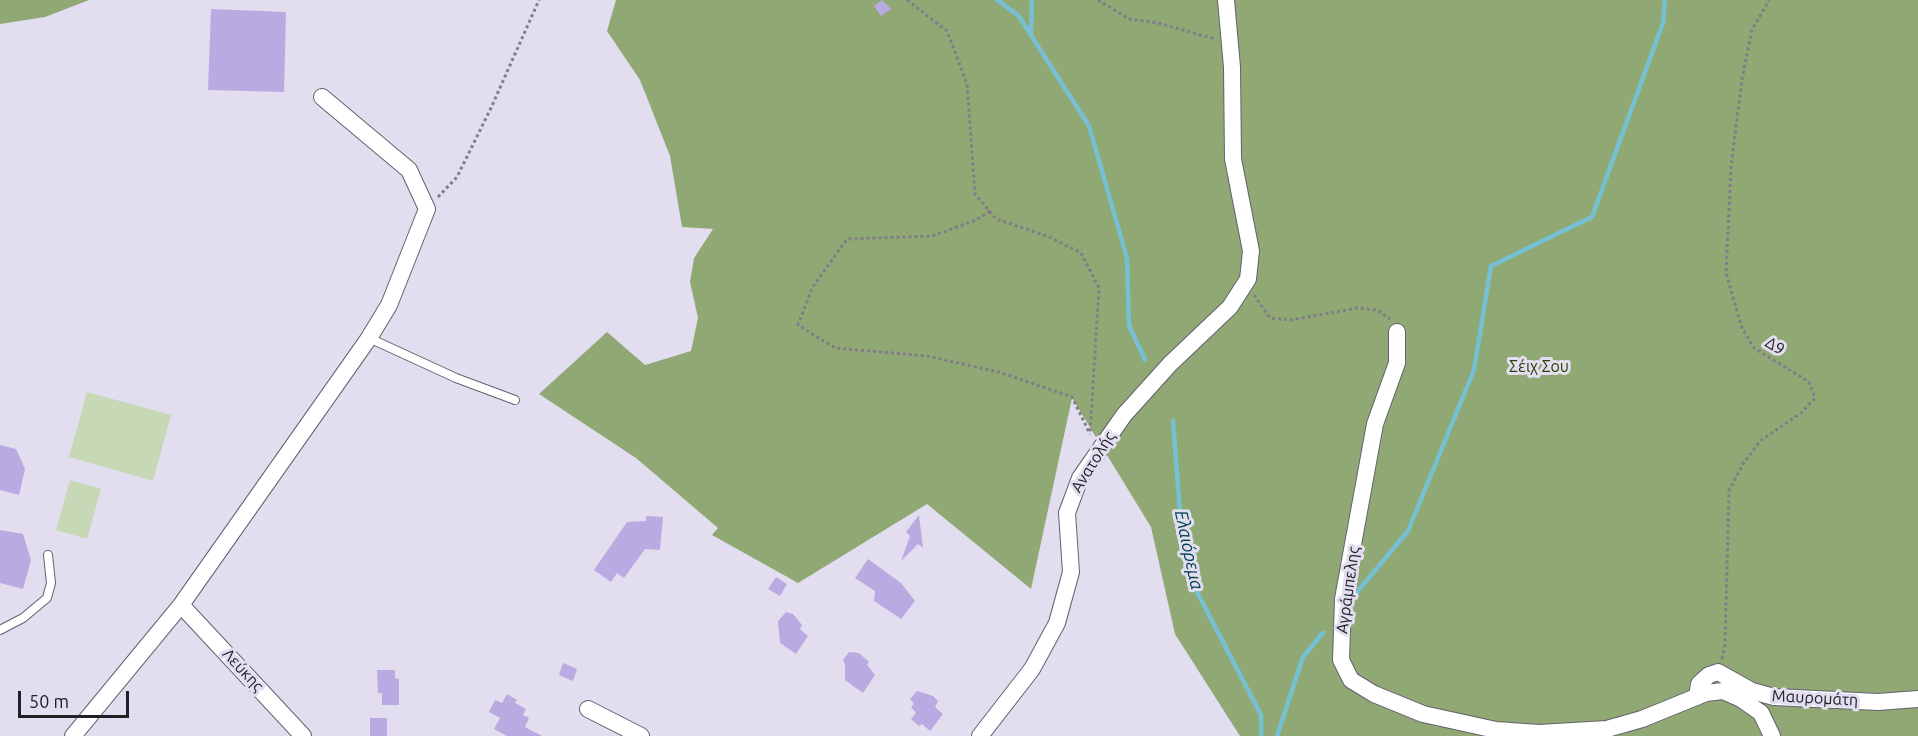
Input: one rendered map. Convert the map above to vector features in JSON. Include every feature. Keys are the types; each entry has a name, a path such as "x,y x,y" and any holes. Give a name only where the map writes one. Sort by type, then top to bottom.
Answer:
{"street":[{"path":"1227,0 1233,159 1251,251 1251,269 1246,284"},
{"path":"73,736 181,605 369,338 389,305 427,208 409,170 322,97"},
{"name":"Ανατολής","path":"980,736 1032,669 1057,623 1071,572 1067,513 1071,495 1088,465 1130,407 1230,307 1246,284"},
{"name":"Αγράμπελης","path":"1396,332 1399,351 1397,363 1375,424 1344,599 1341,660 1348,676 1364,689 1422,714 1481,728 1560,734 1608,729 1642,720 1697,696 1717,691 1734,695 1761,713 1772,736"},
{"name":"Λεύκης","path":"181,605 303,736"},
{"path":"1697,696 1700,684 1709,675 1719,672"},
{"name":"Μαυρομάτη","path":"1719,672 1752,691 1774,697 1878,702 1918,699"},
{"path":"588,710 640,736"}],"lane":[{"path":"369,338 456,378 515,400"},
{"path":"0,630 23,618 47,598 51,583 48,555"}],"path":[{"path":"427,208 457,177 491,108 538,0"},
{"path":"907,0 947,31 967,84 975,194 996,219 1047,236 1081,253 1099,288 1088,465"},
{"path":"1098,0 1129,19 1158,23 1230,45"},
{"name":"Δ9","path":"1719,672 1725,645 1729,491 1743,464 1760,441 1801,413 1815,398 1809,382 1754,348 1742,328 1726,273 1731,167 1742,79 1752,30 1769,0"},
{"path":"990,212 974,221 932,236 847,239 812,288 798,325 835,348 927,356 999,372 1072,397 1090,434"},
{"path":"1246,284 1270,318 1291,320 1358,308 1377,310 1390,320 1396,332"}],"green space":[{"path":"0,0 89,0 45,17 0,24"},
{"name":"Σέιχ Σου","path":"616,0 1918,0 1918,736 1240,736 1175,634 1151,527 1072,398 1031,589 927,504 798,583 712,535 718,528 636,458 539,394 607,332 645,365 691,351 698,318 690,282 694,258 713,229 682,227 670,156 640,80 607,31"},
{"path":"87,392 171,415 153,481 69,457"},
{"path":"70,480 101,489 87,539 56,530"}],"building":[{"path":"882,0 891,9 881,16 874,6"},
{"path":"211,9 286,12 284,92 208,90"},
{"path":"0,445 16,449 25,469 19,495 0,490"},
{"path":"919,515 923,548 918,544 901,561 910,536 906,532"},
{"path":"646,516 663,517 660,550 645,549 624,578 617,573 611,582 594,570 627,522 646,521"},
{"path":"0,530 23,534 31,560 23,589 0,583"},
{"path":"868,559 901,583 915,601 901,619 874,601 875,591 855,578"},
{"path":"776,577 787,584 780,596 768,589"},
{"path":"786,612 793,614 802,625 800,629 808,636 796,654 780,643 778,621"},
{"path":"849,652 859,653 869,662 867,665 875,675 863,693 845,680 843,660"},
{"path":"563,663 577,669 573,681 559,675"},
{"path":"377,670 395,670 395,678 399,679 399,705 382,705 382,693 378,693"},
{"path":"917,691 933,696 938,701 935,707 943,714 930,731 911,719 916,713 911,707 914,704 910,699"},
{"path":"507,694 517,700 515,703 526,709 523,715 529,718 525,727 542,736 507,736 494,729 500,718 489,712 495,700 502,703"},
{"path":"370,718 387,718 387,736 370,736"}],"waterway":[{"path":"997,0 1018,15 1089,126 1127,258 1129,325 1145,360"},
{"path":"1031,35 1032,0"},
{"path":"1352,598 1408,531 1474,370 1491,266 1592,217 1663,23 1665,0"},
{"name":"Ελαιόρεμα","path":"1173,421 1181,525 1197,592 1261,715 1261,736"},
{"path":"1277,736 1303,657 1323,633"}]}
